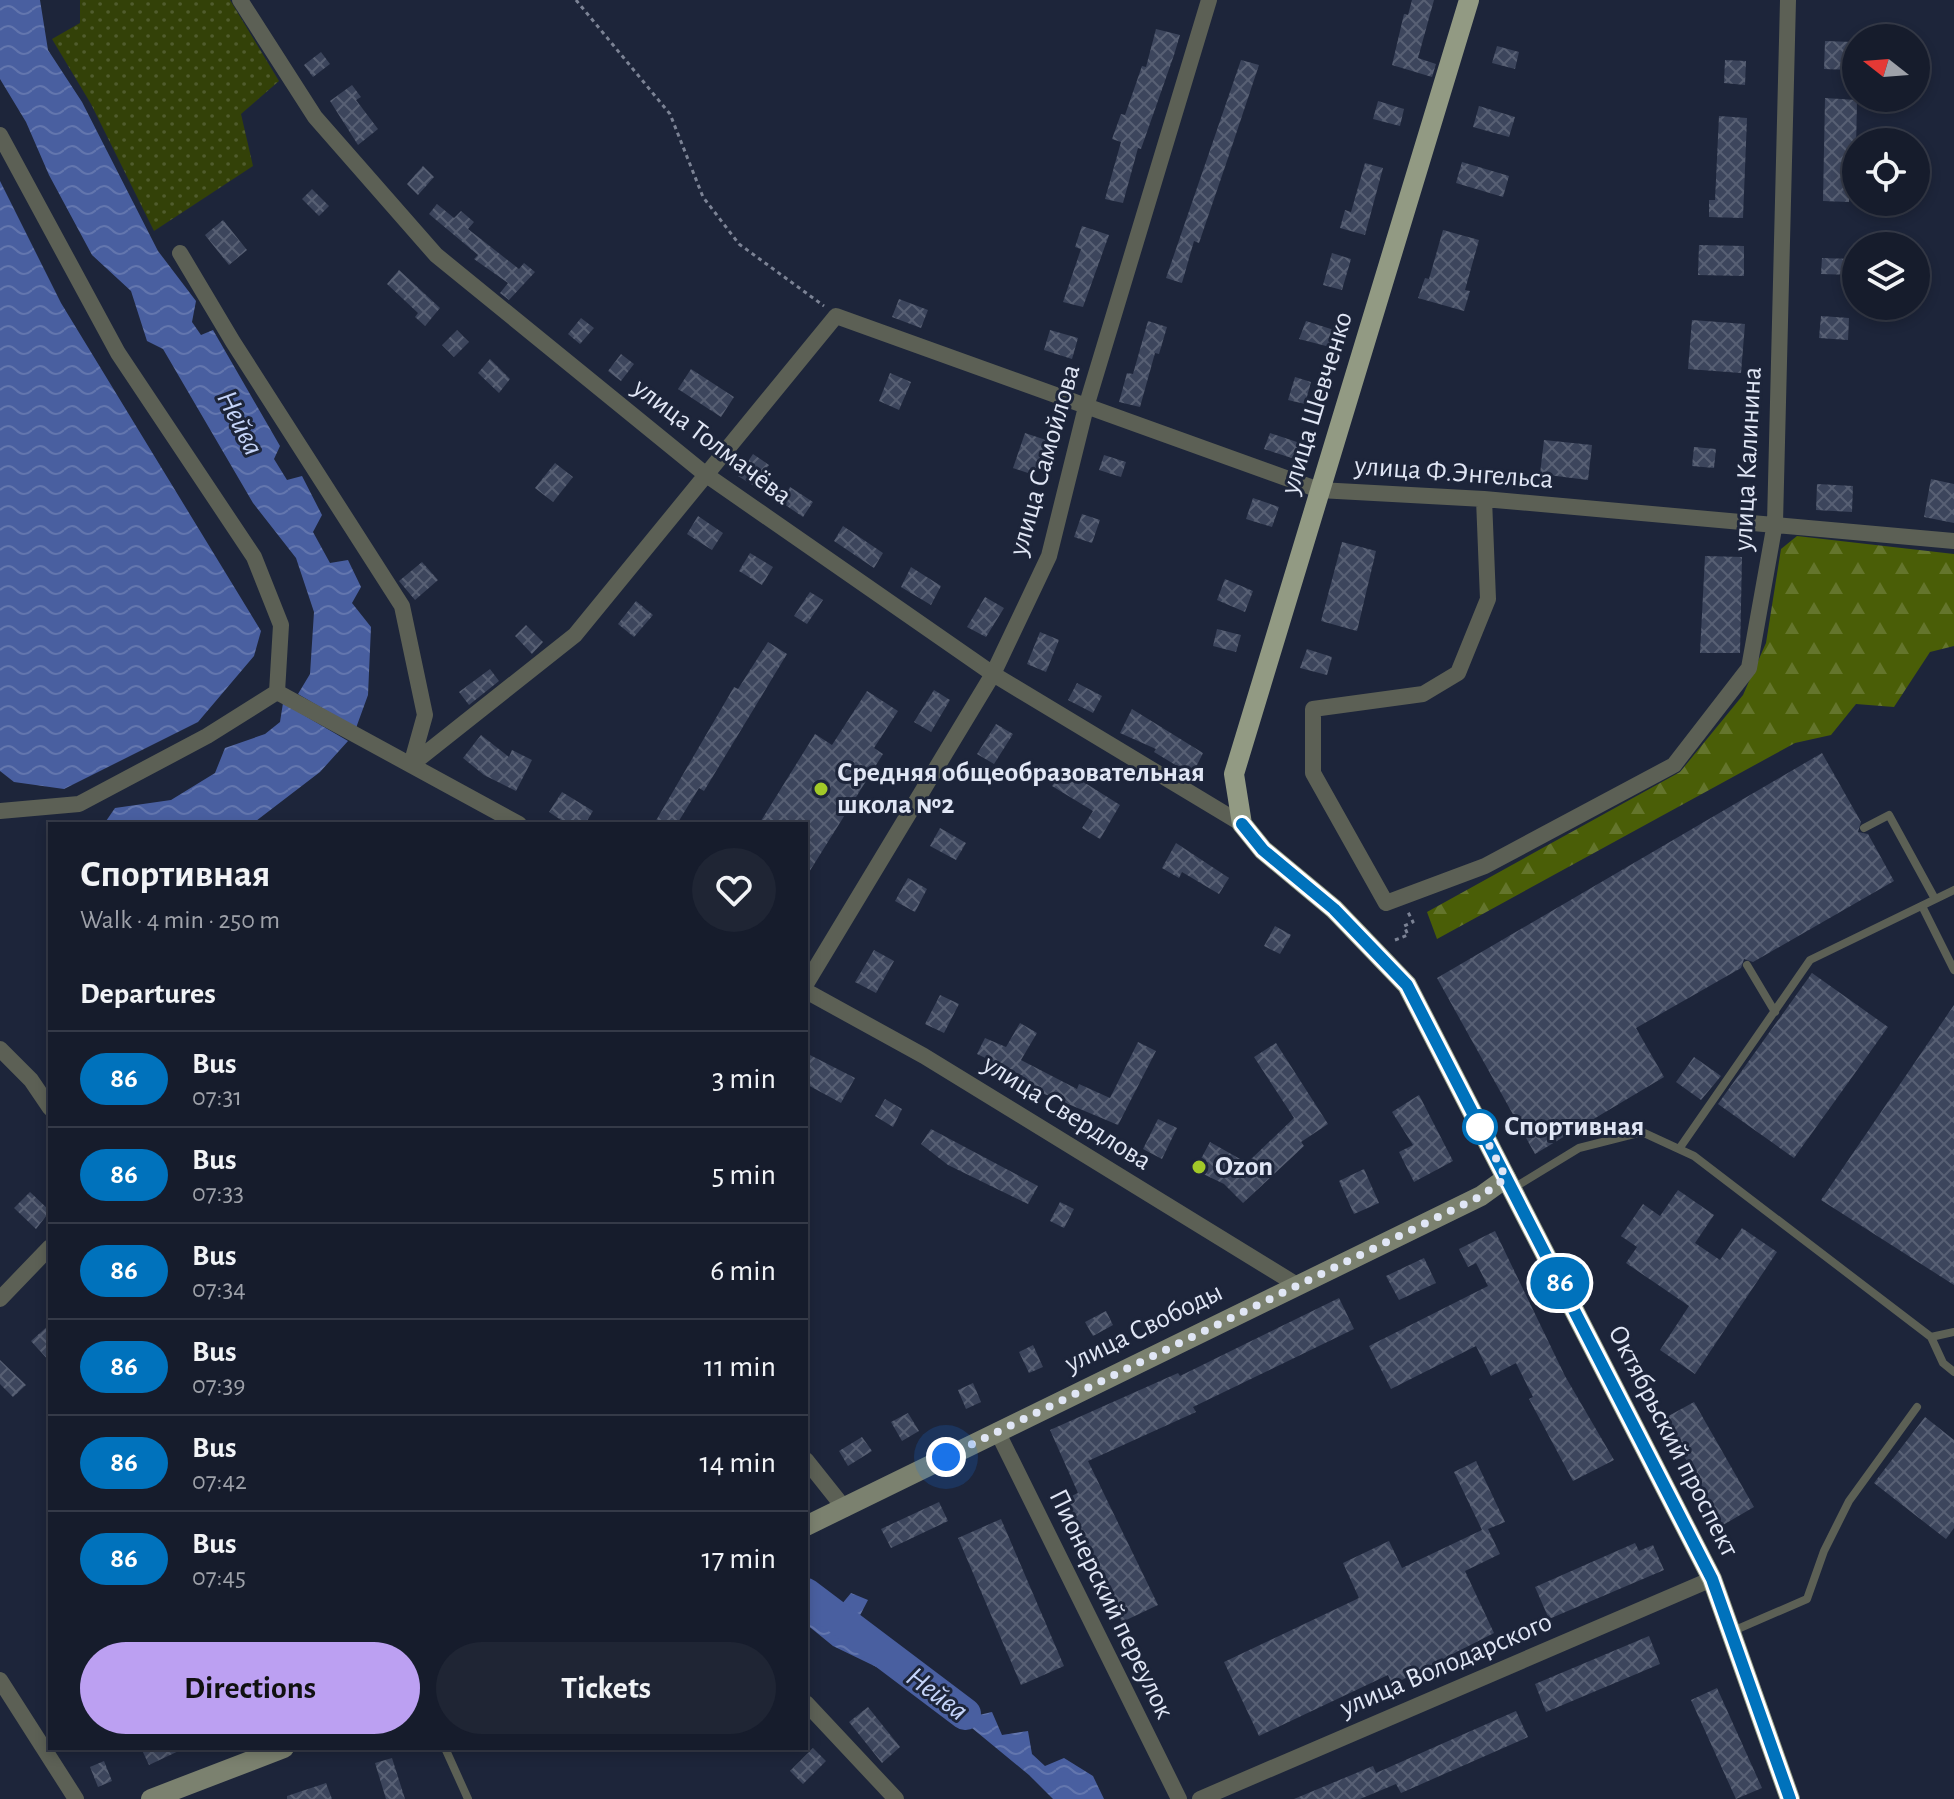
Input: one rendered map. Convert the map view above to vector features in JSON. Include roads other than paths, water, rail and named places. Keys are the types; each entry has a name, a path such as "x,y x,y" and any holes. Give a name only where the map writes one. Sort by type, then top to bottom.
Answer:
{"main road":[{"name":"улица Шевченко","path":"1242,824 1234,774 1469,0"},
{"name":"Октябрьский проспект","path":"1242,824 1263,850 1334,909 1407,985 1712,1579 1790,1799"},
{"name":"улица Свободы","path":"808,1525 1509,1183"},
{"path":"151,1799 279,1750"}],"street":[{"name":"улица Толмачёва","path":"240,0 315,117 436,255 705,474 993,674 1242,824"},
{"name":"улица Самойлова","path":"808,981 993,674 1049,556 1086,407 1209,0"},
{"name":"улица Калинина","path":"1484,499 1488,599 1458,673 1423,694 1313,709 1313,773 1386,903 1485,866 1674,765 1749,668 1775,523 1788,0"},
{"path":"0,135 118,353 254,557 281,625 277,692"},
{"path":"180,253 233,342 402,606 425,715 411,765"},
{"name":"улица Ф.Энгельса","path":"705,474 836,316 1319,490 1484,499 1954,541"},
{"path":"411,765 575,635 705,474"},
{"path":"277,692 515,822"},
{"path":"0,811 79,804 207,736 277,692"},
{"name":"улица Свердлова","path":"808,992 924,1056 1297,1285"},
{"path":"0,1049 31,1080 48,1105"},
{"path":"0,1299 47,1257"},
{"name":"Пионерский переулок","path":"997,1431 1179,1799"},
{"path":"808,1463 845,1509"},
{"name":"улица Володарского","path":"1200,1799 1712,1579"},
{"path":"0,1680 76,1799"},
{"path":"808,1705 896,1799"}],"lane":[{"path":"1864,828 1889,815 1935,899"},
{"path":"1679,1149 1810,960 1954,890"},
{"path":"1922,906 1954,970"},
{"path":"1747,965 1775,1012"},
{"path":"1509,1183 1579,1148 1642,1132 1679,1149 1729,1182 1931,1337 1943,1363 1954,1372"},
{"path":"1931,1337 1954,1332"},
{"path":"1731,1632 1807,1599 1824,1551 1849,1501 1917,1407"},
{"path":"446,1750 468,1799"}],"water":[{"path":"0,0 40,0 48,50 82,102 158,251 196,301 192,322 201,335 213,330 280,446 274,459 287,480 302,476 322,515 313,532 330,563 348,560 361,587 352,603 371,627 368,695 356,728 298,694 310,674 314,612 296,558 253,503 163,349 147,341 131,291 92,255 49,175 26,122 0,79"},
{"path":"0,181 61,303 261,631 254,656 198,722 64,789 14,782 0,771"},
{"path":"283,703 348,741 320,772 255,822 105,822 115,808 171,800 215,773 225,748 265,734 280,722"},
{"path":"808,1590 836,1611 851,1593 868,1600 854,1627 879,1646 887,1643 904,1670 893,1675 833,1646 808,1626"},
{"path":"944,1681 964,1695 965,1710 979,1715 992,1712 1002,1735 1028,1731 1032,1754 1045,1766 1064,1758 1093,1776 1104,1799 1053,1799 1029,1775 927,1691"}],"waterway":[{"name":"Нейва","path":"808,1596 965,1714"}],"place":[{"name":"Средняя общеобразовательная школа №2","path":"821,789"},
{"name":"Спортивная","path":"1480,1127"},
{"name":"Ozon","path":"1199,1167"}]}
